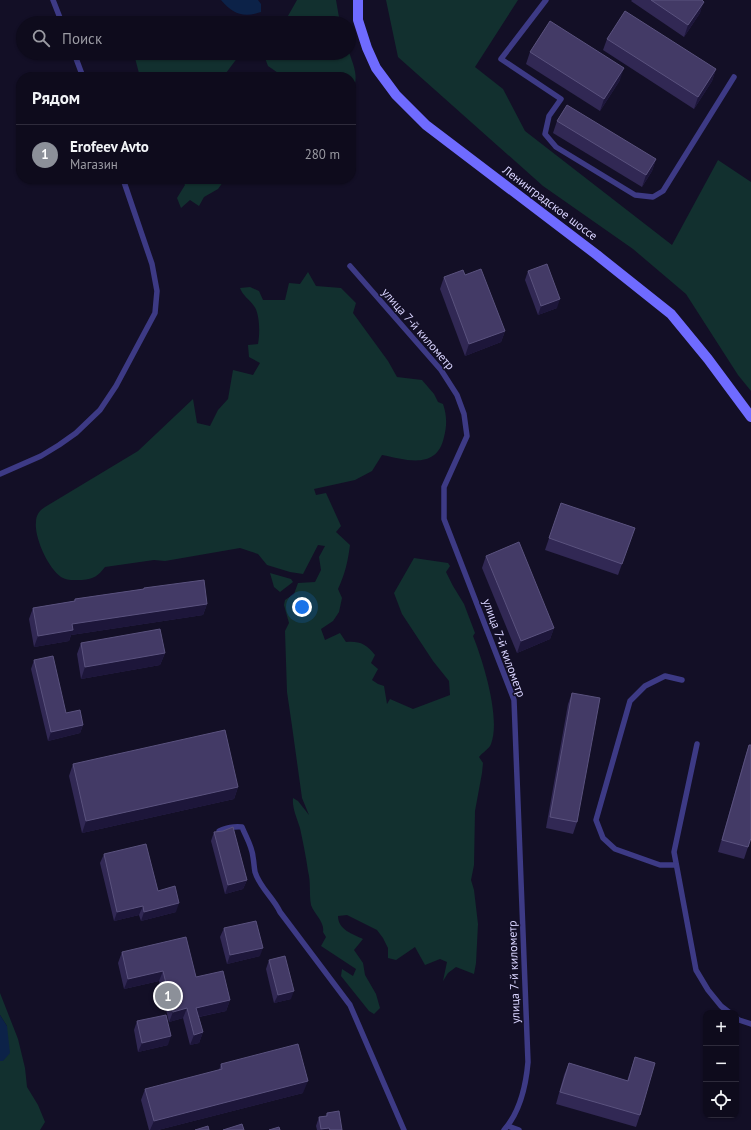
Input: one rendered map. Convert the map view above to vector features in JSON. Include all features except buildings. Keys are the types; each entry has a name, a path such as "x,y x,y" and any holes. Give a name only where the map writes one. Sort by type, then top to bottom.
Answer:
{"main road":[{"name":"Ленинградское шоссе","path":"358,0 358,20 367,48 376,68 396,95 426,125 620,273 671,314 708,359 751,417"}],"lane":[{"path":"53,0 59,16"},
{"path":"546,0 501,59 561,99 549,116 546,134 556,147 635,195 653,197 663,191 734,77"},
{"path":"77,60 81,72"},
{"path":"0,474 41,456 59,445 76,433 100,410 116,386 155,313 157,291 152,264 125,184"},
{"name":"улица 7-й километр","path":"350,266 441,370 457,395 464,414 467,436 444,487 444,519 514,700 528,1062 527,1079 519,1104 506,1128"},
{"path":"676,865 660,865 615,849 603,838 596,820 630,701 645,686 665,676 682,680"},
{"path":"697,744 674,852 696,970 708,990 726,1010"},
{"path":"220,836 219,831 235,826 242,827 250,844 255,871 262,887 275,902 280,912 350,1005 404,1130"},
{"path":"739,1020 751,1024"},
{"path":"506,1128 519,1130"}],"green space":[{"path":"297,0 336,0 339,16 288,16"},
{"path":"386,0 518,0 475,67 503,89 525,131 672,245 718,160 751,182 751,391 738,375 686,294 633,249 543,186 398,57"},
{"path":"136,60 236,60 227,72 139,72"},
{"path":"266,60 352,60 355,72 277,72 268,66"},
{"path":"222,184 218,189 204,197 199,206 190,200 181,208 177,198 185,185"},
{"path":"308,272 316,286 341,288 356,303 353,313 388,361 397,377 422,380 434,394 438,402 443,404 446,420 445,433 440,447 435,454 428,459 411,460 382,455 372,471 355,480 314,489 316,495 326,493 341,526 336,532 350,545 343,578 338,589 342,598 339,612 333,621 321,629 325,640 340,633 346,642 362,644 372,651 375,655 371,663 378,669 372,680 384,686 387,704 390,699 413,709 450,695 449,681 433,661 402,614 394,593 414,558 448,563 450,566 446,572 464,604 475,633 473,636 490,690 494,720 494,733 491,744 479,757 483,763 475,811 474,865 471,880 474,890 478,924 474,974 456,967 448,973 443,981 447,962 440,959 425,965 415,947 396,960 388,958 388,948 377,930 347,915 338,916 340,925 343,928 363,939 354,950 363,963 365,975 376,994 380,1008 374,1014 369,1011 341,976 342,969 353,976 356,969 321,946 326,937 323,932 321,921 311,905 305,855 300,828 293,806 293,798 298,801 309,815 302,798 287,692 285,631 289,623 284,605 285,600 294,594 298,583 315,582 321,570 319,557 325,546 318,545 303,574 290,572 267,565 258,554 240,548 165,561 154,560 105,567 93,578 71,580 61,577 51,567 43,552 37,536 36,528 37,517 43,508 138,451 193,399 197,423 210,426 218,410 228,399 233,370 253,375 260,363 249,357 248,345 258,344 259,330 256,310 240,288 250,287 259,291 263,300 285,300 289,283 300,284"},
{"path":"270,573 291,579 293,582 280,592 274,587"},
{"path":"0,993 18,1039 25,1068 27,1087 38,1105 45,1122 40,1130 0,1130 0,1061 3,1061 7,1026 0,1015"}],"water":[{"path":"221,0 258,0 261,4 261,12 249,15 239,14 230,9"},
{"path":"0,1015 7,1026 10,1053 3,1061 0,1061"}],"place":[{"name":"Erofeev Avto","path":"168,996"}]}
